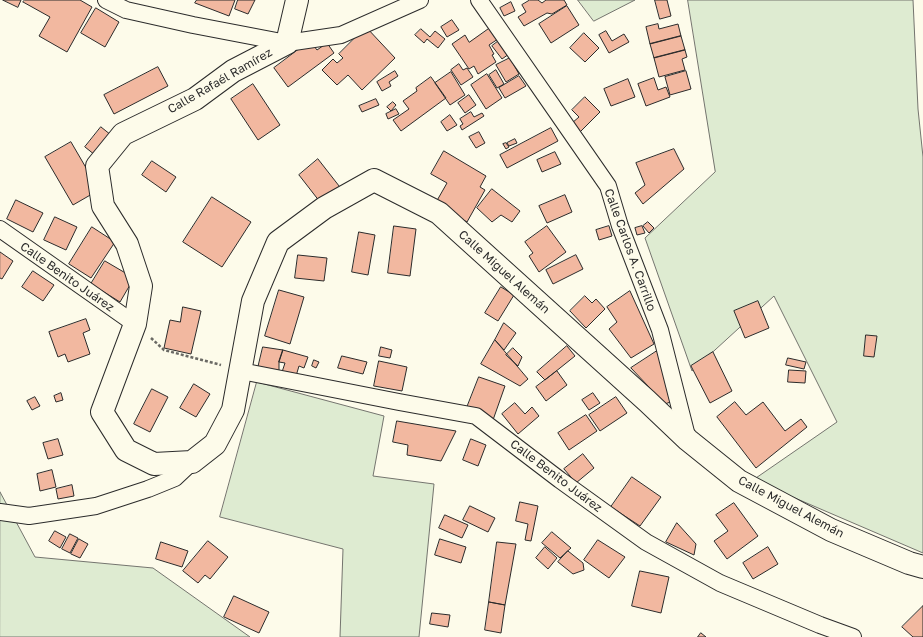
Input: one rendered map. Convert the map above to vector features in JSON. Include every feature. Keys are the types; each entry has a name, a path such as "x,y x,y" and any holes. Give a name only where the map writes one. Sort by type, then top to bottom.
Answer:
{"main road":[{"name":"Calle Rafaél Ramírez","path":"192,462 154,464 126,450 102,412 135,324 141,286 126,244 103,206 97,166 123,134 195,99 233,71 287,43 297,0"},
{"name":"Calle Miguel Alemán","path":"192,462 215,444 233,410 253,301 278,242 324,208 374,180 439,214 647,401 688,440 738,480 831,530 923,568"}],"street":[{"path":"106,0 126,10 193,25 287,43 341,35 420,0"},
{"name":"Calle Carlos A. Carrillo","path":"479,0 608,186 620,226 660,330 688,440"},
{"name":"Calle Benito Juárez","path":"0,229 135,324"},
{"name":"Calle Benito Juárez","path":"241,371 476,416 560,480 646,542 720,583 820,625 853,637"},
{"path":"0,512 29,516 96,506 176,478 192,462"}],"path":[{"path":"135,324 164,350 241,371"}],"green space":[{"path":"578,0 635,0 594,21"},
{"path":"688,0 913,0 918,109 923,157 923,553 753,480 837,422 774,296 692,371 645,238 715,172"},
{"path":"257,382 384,416 373,476 434,484 419,637 340,637 343,549 220,517"},
{"path":"0,492 35,557 153,568 250,637 0,637"}],"building":[{"path":"3,0 21,0 18,7"},
{"path":"25,0 80,0 92,7 67,52 39,36 50,17 23,2"},
{"path":"197,0 235,0 229,16 195,3"},
{"path":"238,0 255,0 248,14 235,9"},
{"path":"530,0 538,0 542,3 546,0 564,0 567,5 552,14 547,13 524,26 518,17 526,12 522,5"},
{"path":"655,0 667,0 671,16 660,19"},
{"path":"511,2 515,11 504,16 500,8"},
{"path":"567,6 579,25 551,43 539,24"},
{"path":"96,8 119,22 105,47 81,33"},
{"path":"452,20 459,30 447,37 441,27"},
{"path":"658,24 659,29 678,24 681,36 650,44 646,27"},
{"path":"366,27 395,58 362,90 348,75 337,85 322,70 333,59 337,63 343,58 339,54"},
{"path":"490,28 498,39 489,45 496,62 478,74 474,66 469,69 452,44 465,35 469,42"},
{"path":"421,29 430,37 435,31 445,39 438,48 427,39 424,43 415,35"},
{"path":"606,31 612,41 624,34 629,42 609,53 599,35"},
{"path":"584,33 599,48 585,62 570,48"},
{"path":"681,36 685,50 654,58 650,44"},
{"path":"500,40 509,54 502,59 492,46"},
{"path":"310,41 317,50 327,43 334,53 288,87 274,68"},
{"path":"685,50 687,57 682,59 685,70 659,77 654,58"},
{"path":"510,58 519,74 506,82 496,65"},
{"path":"459,64 463,70 467,68 473,77 461,85 451,70"},
{"path":"158,67 168,86 114,114 104,95"},
{"path":"496,70 504,84 497,88 489,75"},
{"path":"395,71 398,76 389,82 391,86 382,91 377,82"},
{"path":"686,71 691,89 670,95 665,77"},
{"path":"451,72 465,95 450,105 435,83"},
{"path":"487,74 502,98 486,109 471,85"},
{"path":"519,76 526,86 505,98 499,88"},
{"path":"431,77 446,98 401,131 393,120 409,109 403,101 417,91 416,88"},
{"path":"654,78 658,90 666,87 670,97 646,106 638,84"},
{"path":"628,79 635,97 611,106 604,89"},
{"path":"253,84 280,125 258,140 231,99"},
{"path":"469,95 476,105 465,113 458,103"},
{"path":"585,97 600,112 580,132 572,123 579,117 572,110"},
{"path":"376,99 379,105 362,112 359,106"},
{"path":"393,102 396,105 391,111 387,107"},
{"path":"396,109 399,114 388,119 386,114"},
{"path":"471,112 474,117 482,113 484,116 462,130 460,126 463,124 460,119"},
{"path":"450,115 457,125 447,131 441,122"},
{"path":"101,127 116,139 100,159 85,147"},
{"path":"551,128 558,141 507,168 500,155"},
{"path":"479,132 485,143 476,148 469,137"},
{"path":"515,139 517,143 509,146 507,143"},
{"path":"71,142 99,190 73,205 45,157"},
{"path":"506,143 509,147 506,149 503,144"},
{"path":"674,149 684,169 643,204 635,193 645,185 636,163"},
{"path":"444,151 486,176 480,187 485,190 467,222 435,204 447,183 431,174"},
{"path":"555,152 561,164 542,172 537,160"},
{"path":"318,159 343,191 320,202 299,175"},
{"path":"152,161 176,177 166,192 142,175"},
{"path":"492,189 520,211 512,222 501,215 492,222 477,208"},
{"path":"565,195 572,212 547,223 539,206"},
{"path":"212,197 251,222 222,267 183,242"},
{"path":"16,200 43,213 33,232 7,219"},
{"path":"55,217 77,227 66,250 44,240"},
{"path":"648,222 654,228 649,233 643,226"},
{"path":"394,226 416,229 410,276 388,273"},
{"path":"547,226 566,252 539,272 529,256 533,253 525,242"},
{"path":"609,226 612,236 599,240 596,230"},
{"path":"642,226 645,233 637,235 635,228"},
{"path":"92,227 115,242 91,278 69,264"},
{"path":"359,232 375,235 368,275 352,272"},
{"path":"0,252 13,261 2,279 0,278"},
{"path":"298,255 327,258 324,281 295,278"},
{"path":"576,255 583,269 553,284 546,270"},
{"path":"105,261 134,278 120,302 91,284"},
{"path":"33,271 54,285 43,301 22,287"},
{"path":"501,287 514,295 498,321 485,313"},
{"path":"279,290 304,297 290,344 265,336"},
{"path":"630,291 654,344 631,358 609,329 617,322 607,307"},
{"path":"585,296 592,303 596,299 605,309 586,328 570,311"},
{"path":"758,301 769,328 745,338 734,311"},
{"path":"183,307 201,311 191,354 164,348 170,320 180,322"},
{"path":"86,319 90,330 83,333 90,354 68,362 65,354 58,357 49,332"},
{"path":"504,323 516,333 504,350 495,340"},
{"path":"866,335 877,336 874,357 864,356"},
{"path":"495,340 528,379 520,386 481,364"},
{"path":"567,346 575,356 545,380 537,372"},
{"path":"263,347 283,350 279,362 279,373 258,368"},
{"path":"381,347 392,350 390,358 379,356"},
{"path":"513,348 522,357 518,366 506,355"},
{"path":"283,350 308,357 304,368 299,366 296,376 282,372 285,363 279,362"},
{"path":"657,351 673,401 665,404 631,368"},
{"path":"713,352 732,391 710,403 691,366"},
{"path":"342,356 367,362 363,374 338,368"},
{"path":"788,358 806,362 804,369 786,365"},
{"path":"314,360 319,362 316,368 312,366"},
{"path":"379,361 407,367 402,391 374,386"},
{"path":"789,370 806,371 805,383 788,382"},
{"path":"557,371 567,385 546,401 536,387"},
{"path":"479,377 505,386 493,420 466,410"},
{"path":"194,384 210,394 196,417 180,408"},
{"path":"152,389 168,397 150,432 134,424"},
{"path":"61,393 63,400 56,402 54,396"},
{"path":"593,393 600,403 589,410 582,400"},
{"path":"35,397 40,406 32,410 27,401"},
{"path":"616,397 627,413 600,431 589,415"},
{"path":"735,402 746,415 763,402 785,431 801,419 807,427 756,468 717,417"},
{"path":"515,403 525,414 532,407 539,416 518,434 502,414"},
{"path":"586,415 597,431 569,450 558,433"},
{"path":"397,421 456,431 441,461 407,455 408,445 393,442"},
{"path":"58,439 63,455 48,459 43,443"},
{"path":"471,439 486,445 478,466 463,460"},
{"path":"583,454 594,468 576,483 564,469"},
{"path":"52,470 56,487 40,491 37,474"},
{"path":"632,477 661,497 640,526 611,507"},
{"path":"72,485 74,496 58,499 56,489"},
{"path":"520,502 538,506 531,541 525,540 528,524 516,521"},
{"path":"734,503 758,536 727,559 714,541 728,531 716,515"},
{"path":"470,506 495,518 488,532 463,520"},
{"path":"445,515 468,525 462,538 439,528"},
{"path":"677,523 696,544 694,555 666,542"},
{"path":"55,531 66,537 60,548 49,541"},
{"path":"552,532 571,548 560,558 542,543"},
{"path":"70,534 78,538 70,553 62,549"},
{"path":"79,539 88,544 80,558 71,554"},
{"path":"440,539 466,547 461,563 435,555"},
{"path":"598,540 625,557 609,578 584,560"},
{"path":"208,541 228,557 210,579 205,575 198,583 183,571"},
{"path":"161,542 188,551 182,567 156,559"},
{"path":"497,542 516,544 505,605 489,602"},
{"path":"545,547 557,558 548,569 536,558"},
{"path":"768,547 778,564 753,579 743,563"},
{"path":"568,551 583,563 584,570 573,574 558,562"},
{"path":"640,571 669,577 661,613 632,606"},
{"path":"234,596 269,612 259,633 224,617"},
{"path":"489,602 505,605 501,633 485,630"},
{"path":"923,606 923,637 913,637 902,627"},
{"path":"432,613 450,615 448,627 430,624"},
{"path":"701,633 706,637 698,637"}]}
